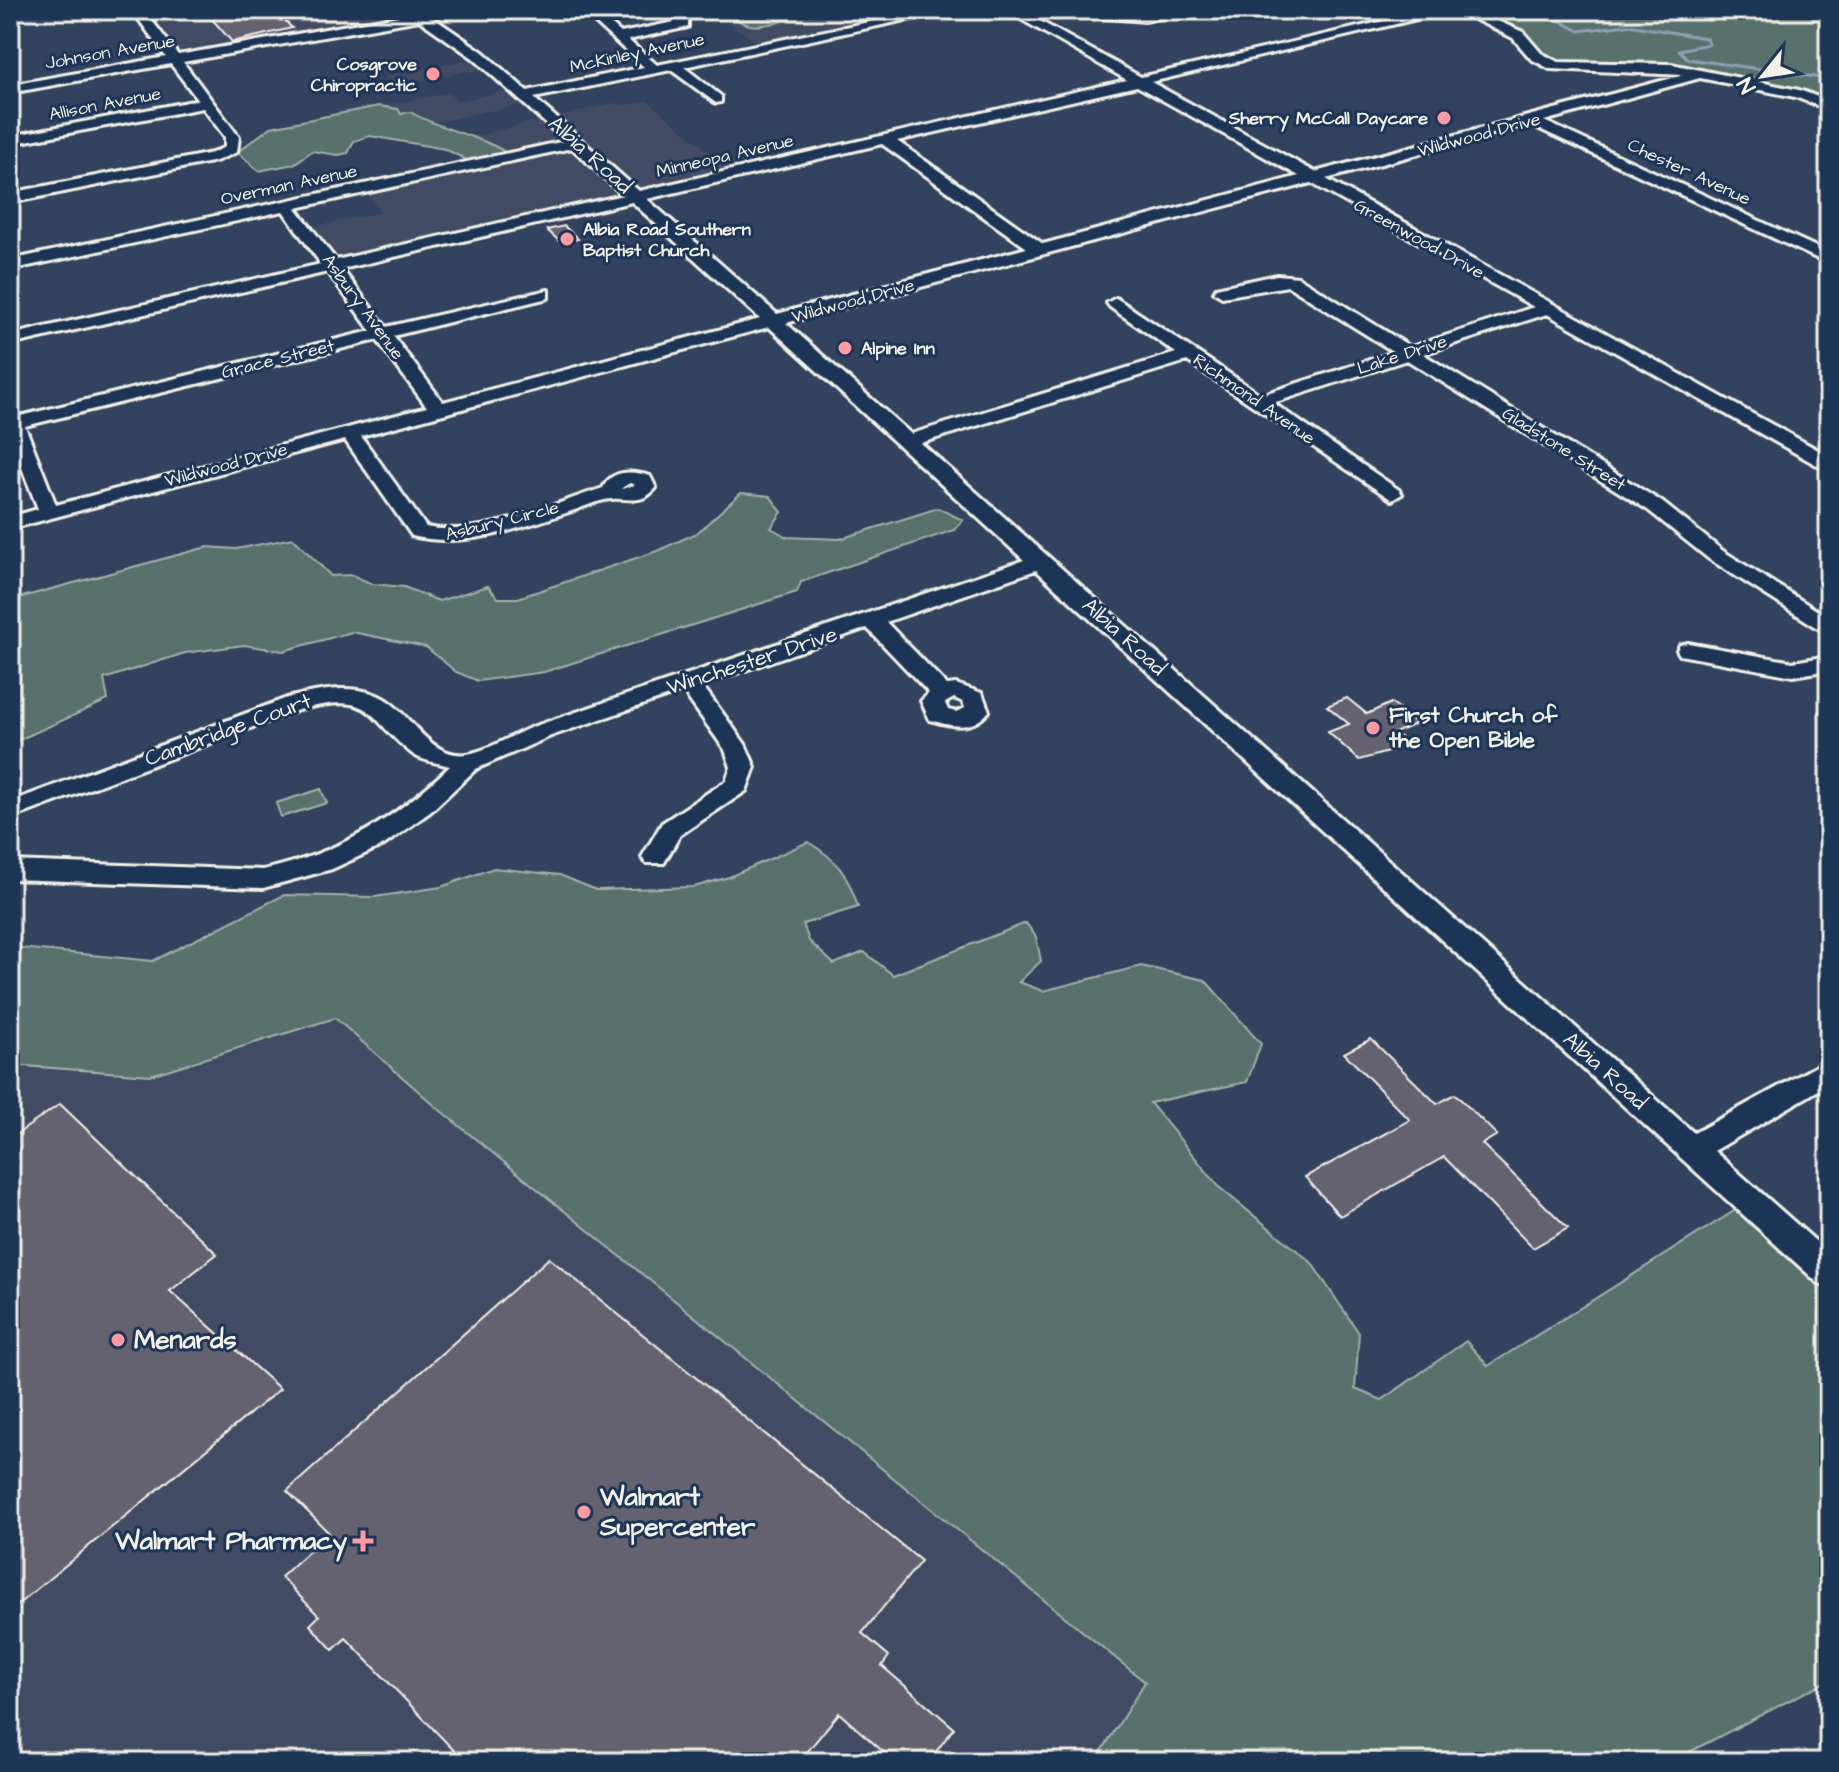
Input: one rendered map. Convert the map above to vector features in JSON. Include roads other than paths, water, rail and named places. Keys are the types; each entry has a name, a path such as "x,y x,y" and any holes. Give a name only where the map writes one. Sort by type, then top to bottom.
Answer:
{"street":[{"path":"10,198 224,155 232,149 232,137 138,10"},
{"name":"Johnson Avenue","path":"10,89 416,12 452,10"},
{"path":"587,10 622,37 654,69"},
{"path":"622,37 683,24 668,10"},
{"name":"McKinley Avenue","path":"524,96 947,10"},
{"name":"Greenwood Drive","path":"1011,10 1829,464"},
{"path":"1059,10 1145,17 1186,10"},
{"name":"Minneopa Avenue","path":"10,340 1449,10"},
{"path":"1462,10 1518,35 1536,56 1555,66 1574,69 1649,65 1799,94 1829,106"},
{"name":"Albia Road","path":"416,12 478,55 524,96 776,321 904,442 1829,1273"},
{"path":"673,65 716,99"},
{"name":"Wildwood Drive","path":"10,523 1314,180 1695,76"},
{"name":"Allison Avenue","path":"10,140 207,103"},
{"name":"Chester Avenue","path":"1533,121 1829,259"},
{"path":"884,139 1042,251"},
{"name":"Overman Avenue","path":"10,265 576,143"},
{"name":"Asbury Avenue","path":"287,206 438,409"},
{"name":"Gladstone Street","path":"1222,292 1277,280 1292,281 1655,506 1713,553 1829,628"},
{"name":"Grace Street","path":"12,418 542,294"},
{"name":"Richmond Avenue","path":"1116,303 1392,494"},
{"name":"Lake Drive","path":"1257,402 1546,309"},
{"path":"904,442 1190,354"},
{"path":"12,418 49,512"},
{"name":"Asbury Circle","path":"349,432 419,532 433,538 487,528 611,492"},
{"name":"Winchester Drive","path":"467,763 520,739 1039,562"},
{"path":"873,621 942,693"},
{"path":"1688,650 1793,669 1829,663"},
{"path":"655,857 671,829 737,785 743,767 737,749 689,683"},
{"name":"Cambridge Court","path":"10,811 295,703 326,696 356,697 379,705 424,751 467,763"},
{"path":"10,870 263,879 304,871 345,857 382,838 443,788 467,763"},
{"path":"1691,1149 1829,1070"}],"waterway":[{"path":"1486,10 1495,14 1553,17 1579,31 1628,25 1706,38 1709,44 1679,50 1688,59 1829,79"}],"place":[{"name":"Cosgrove Chiropractic","path":"433,74"},
{"name":"Sherry McCall Daycare","path":"1444,118"},
{"name":"Albia Road Southern Baptist Church","path":"567,239"},
{"name":"Alpine Inn","path":"845,348"},
{"name":"First Church of the Open Bible","path":"1373,728"},
{"name":"Menards","path":"118,1340"},
{"name":"Walmart Supercenter","path":"584,1512"},
{"name":"Walmart Pharmacy","path":"363,1541"}]}
